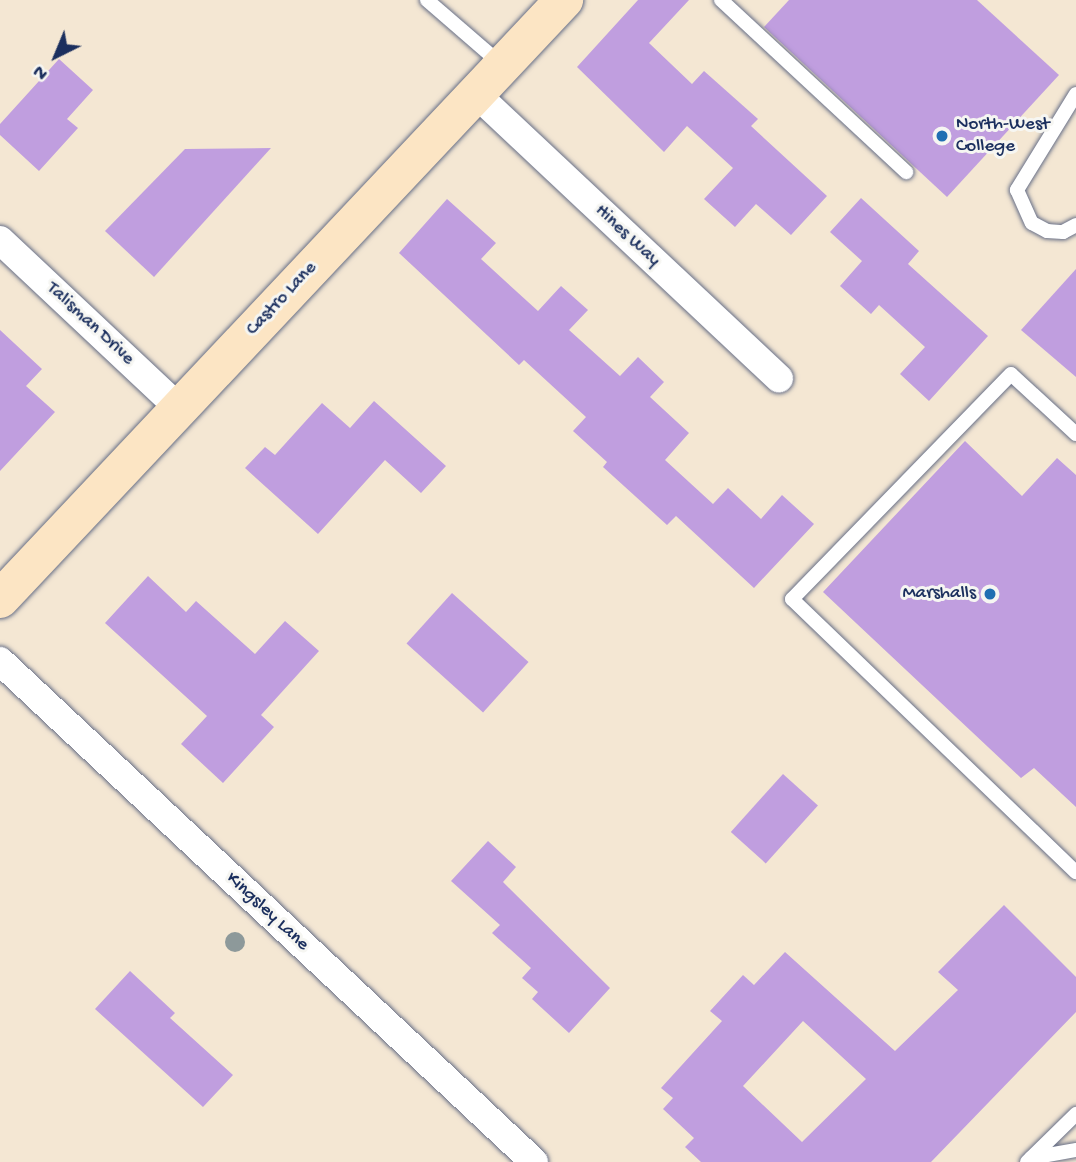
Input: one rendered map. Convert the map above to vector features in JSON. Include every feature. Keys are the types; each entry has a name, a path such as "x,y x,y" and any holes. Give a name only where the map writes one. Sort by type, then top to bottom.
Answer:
{"street":[{"name":"Castro Lane","path":"0,599 564,0"},
{"name":"Hines Way","path":"475,93 779,378"},
{"name":"Talisman Drive","path":"0,240 179,408"},
{"name":"Kingsley Lane","path":"0,662 534,1162"}],"lane":[{"path":"427,0 502,65"},
{"path":"721,0 906,172"},
{"path":"1076,94 1017,190 1032,223 1047,231 1063,232 1076,225"},
{"path":"1076,434 1011,374 792,600 1076,872"},
{"path":"1029,1160 1076,1114"},
{"path":"1029,1160 1076,1150"}],"building":[{"path":"638,0 689,0 649,43 692,84 704,71 758,119 751,126 827,196 791,235 756,204 735,227 704,199 733,168 687,126 664,152 577,67"},
{"name":"North-West College","path":"789,0 977,0 1059,75 947,197 764,27"},
{"path":"59,59 93,90 67,119 78,128 39,171 0,135 0,124"},
{"path":"271,148 154,277 105,231 185,149"},
{"path":"861,198 919,251 908,264 988,336 929,401 900,374 925,347 879,305 871,314 840,286 862,261 830,232"},
{"path":"447,199 496,243 481,259 538,311 561,286 588,310 569,330 620,376 638,357 664,382 650,397 689,433 665,460 713,504 728,488 761,519 782,495 814,524 754,588 676,516 667,525 603,467 607,462 573,431 586,417 524,360 519,365 399,253"},
{"path":"1076,269 1076,377 1021,330"},
{"path":"0,330 42,369 26,386 55,412 0,471"},
{"path":"374,401 446,466 421,493 385,460 318,534 245,468 265,447 275,455 322,403 350,428"},
{"path":"965,441 1022,496 1057,458 1076,475 1076,807 1034,768 1021,778 823,592"},
{"path":"148,576 186,612 196,601 255,654 285,621 319,651 261,715 274,727 223,783 181,744 207,716 105,623"},
{"path":"452,593 529,662 483,712 406,644"},
{"path":"783,774 818,805 766,863 731,832"},
{"path":"488,841 516,867 503,882 610,988 569,1033 532,999 538,992 522,978 531,968 492,933 500,925 451,881"},
{"path":"1004,905 1076,977 1076,1012 931,1162 701,1162 685,1147 694,1138 663,1109 673,1098 661,1088 722,1021 710,1011 743,975 754,985 785,952 895,1051 958,990 938,972","holes":["803,1021 866,1079 802,1142 743,1086"]},
{"path":"130,971 175,1013 170,1018 233,1075 203,1107 95,1009"}],"place":[{"name":"North-West College","path":"942,136"},
{"name":"Marshalls","path":"990,594"}]}
